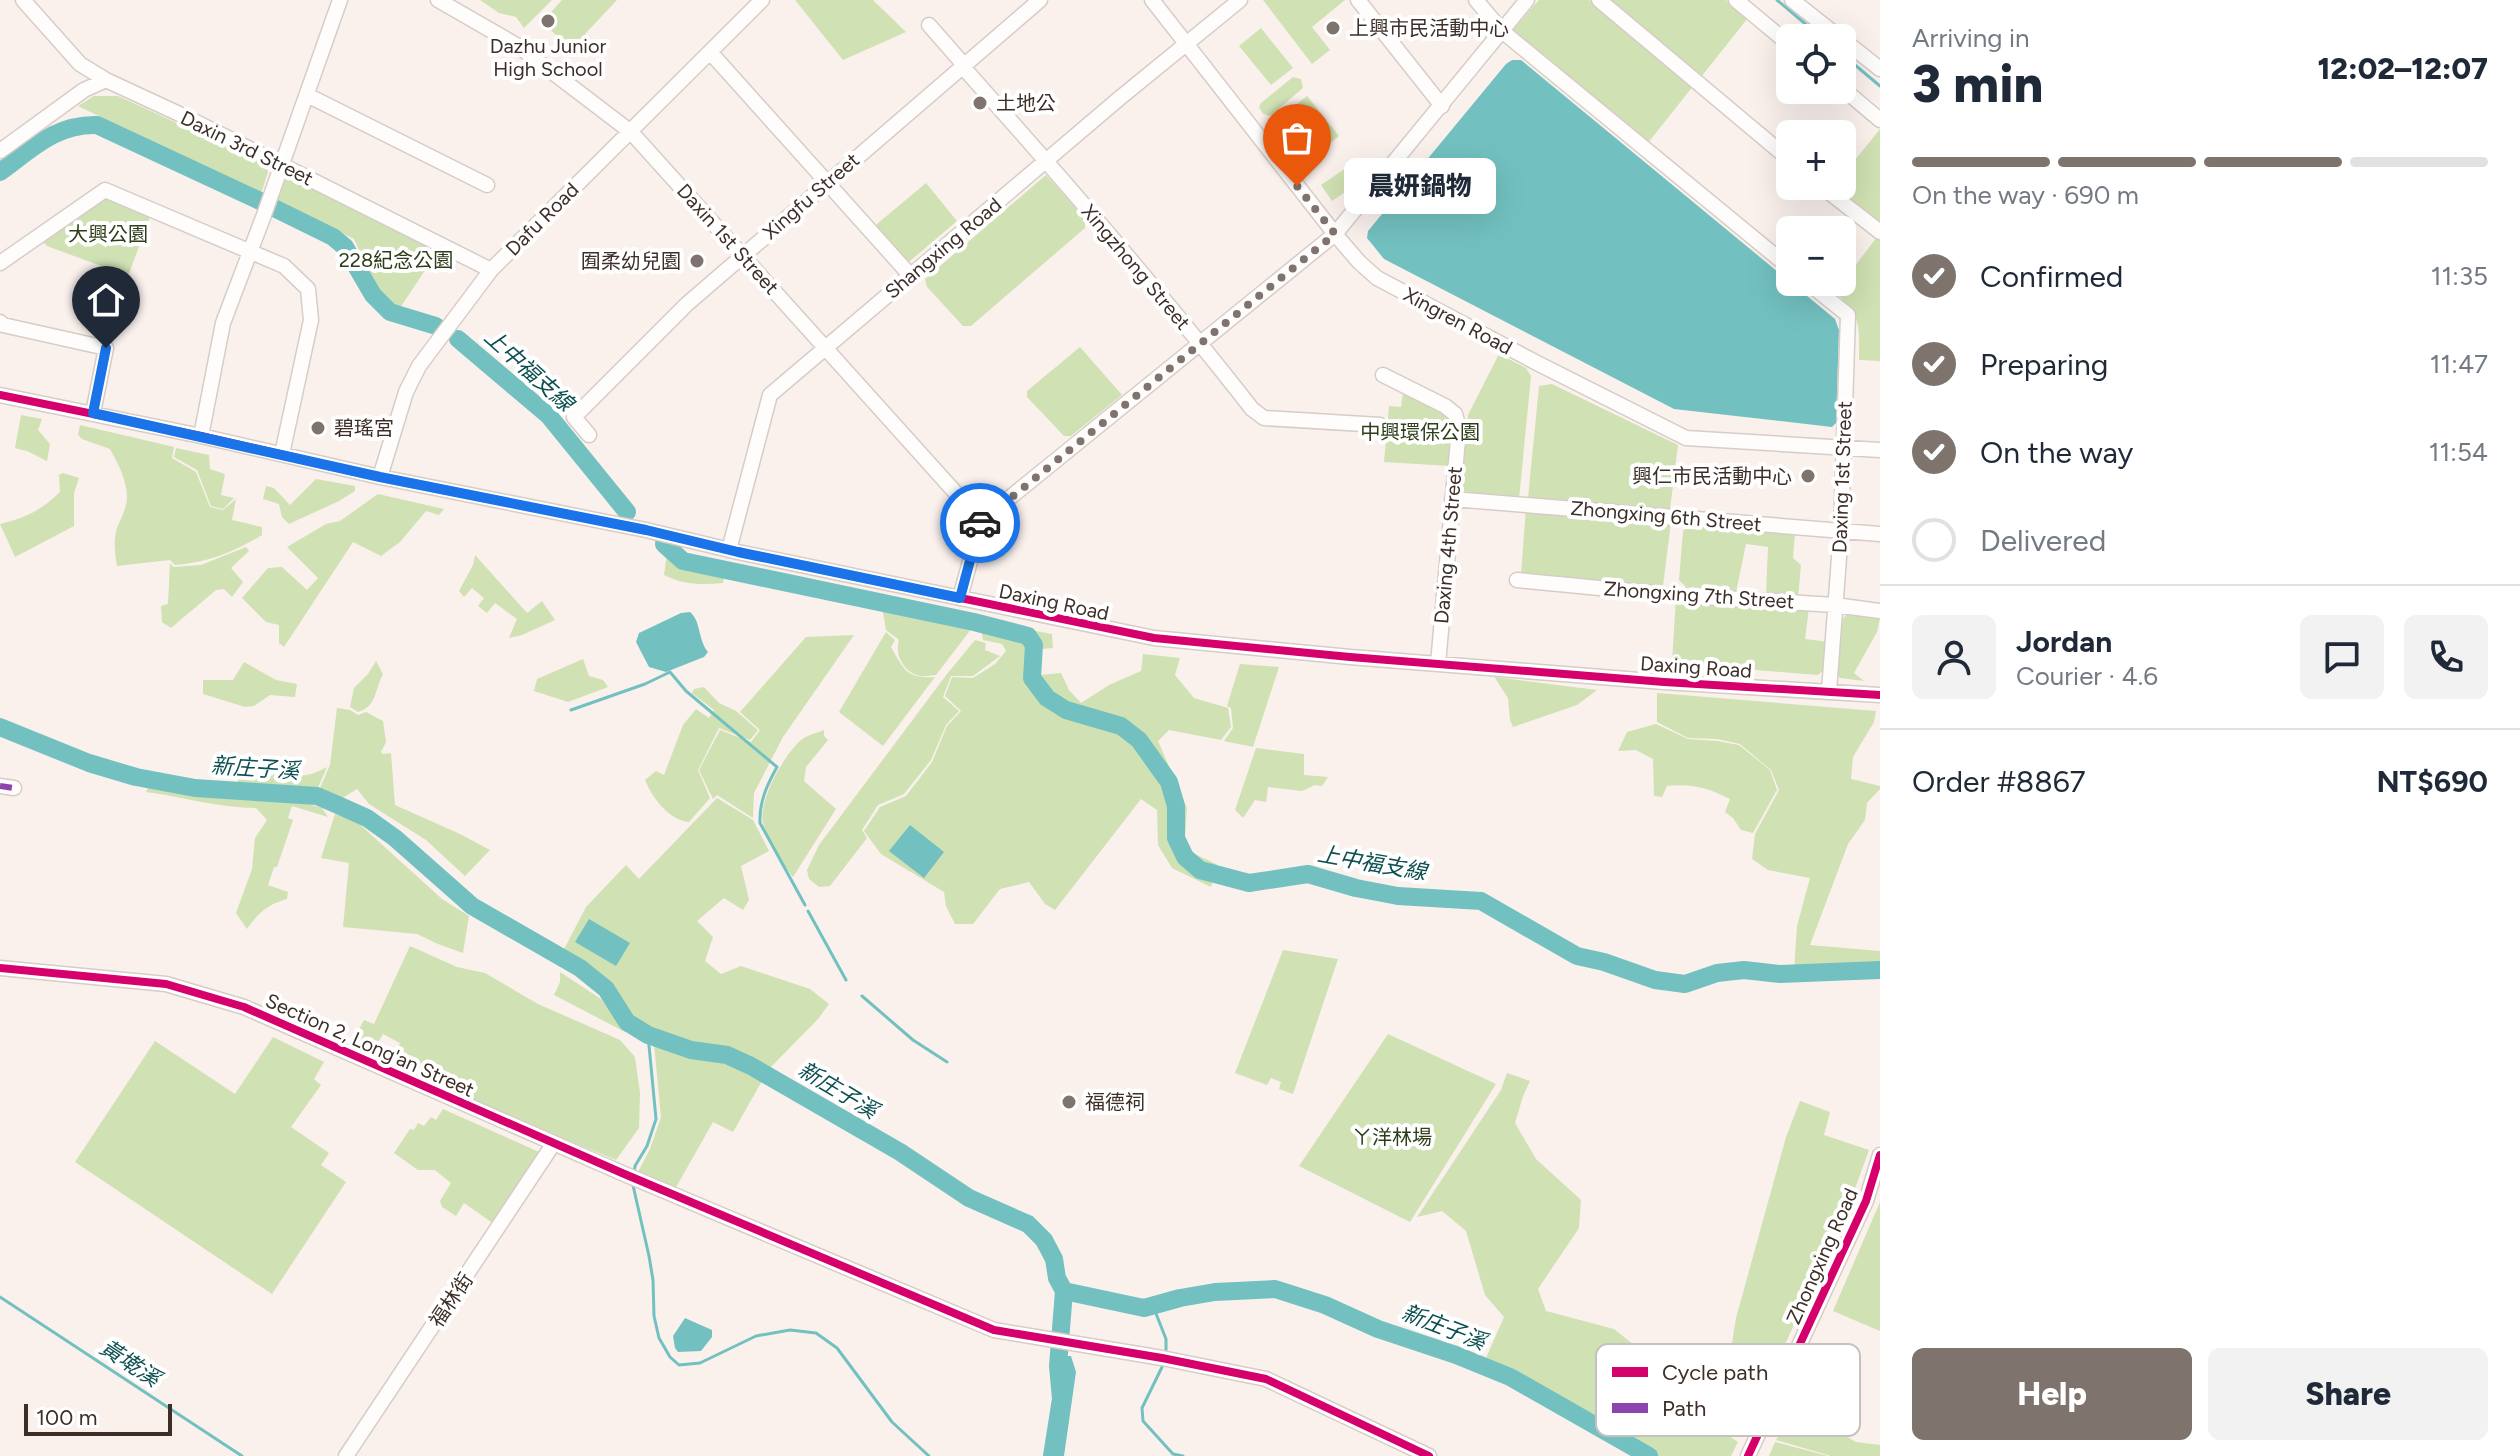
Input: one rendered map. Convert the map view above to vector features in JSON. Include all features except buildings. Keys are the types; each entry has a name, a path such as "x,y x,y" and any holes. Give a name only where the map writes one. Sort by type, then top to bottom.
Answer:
{"street":[{"name":"Daxin 3rd Street","path":"23,0 80,64 106,80 491,270"},
{"path":"201,436 223,323 340,0"},
{"name":"Daxin 1st Street","path":"438,0 518,46 631,132 981,521"},
{"name":"Dafu Road","path":"380,477 406,392 419,366 491,270 762,0"},
{"name":"Xingfu Street","path":"589,435 574,417 669,320 1040,0"},
{"name":"Xingren Road","path":"1152,0 1335,234 1377,278 1686,438 1880,450"},
{"name":"Shangxing Road","path":"729,550 770,395 1185,43 1240,0"},
{"path":"1358,0 1442,106"},
{"path":"1476,0 1502,31 1776,256"},
{"path":"960,598 981,521 1335,234 1527,0"},
{"path":"1599,0 1776,148"},
{"path":"1736,0 1776,33"},
{"path":"1792,0 1822,24"},
{"name":"Xingzhong Street","path":"929,25 1201,343 1252,409 1264,418 1380,425"},
{"path":"1856,51 1880,69"},
{"path":"710,52 910,275"},
{"path":"80,64 86,72 84,90"},
{"path":"0,151 84,90 106,80"},
{"path":"307,95 487,185"},
{"path":"1856,100 1880,120"},
{"path":"0,263 105,190 284,266 308,289 311,320 282,454"},
{"path":"1839,200 1880,232"},
{"name":"Daxing 1st Street","path":"1824,296 1848,315 1841,531 1829,691"},
{"path":"0,322 106,348 93,413"},
{"name":"Daxing 4th Street","path":"1383,375 1445,406 1455,414 1459,428 1438,664"},
{"name":"Daxing Road","path":"0,395 1154,638 1664,682 1880,695"},
{"name":"Zhongxing 6th Street","path":"1452,499 1880,534"},
{"name":"Zhongxing 7th Street","path":"1517,580 1880,611"},
{"name":"Section 2, Long'an Street","path":"0,968 166,984 244,1007 622,1173 994,1330 1266,1379 1429,1456"},
{"name":"福林街","path":"346,1456 554,1143"},
{"name":"Zhongxing Road","path":"1800,1344 1866,1201 1880,1155"},
{"name":"Zhongxing Road","path":"1748,1456 1757,1436"}],"green space":[{"path":"480,0 552,0 524,28 516,17 499,13"},
{"path":"562,0 617,0 571,49 542,22"},
{"path":"795,0 873,0 906,32 843,60"},
{"path":"1263,0 1345,0 1312,27 1330,50 1312,64"},
{"path":"1539,0 1589,0 1694,85 1647,144 1512,31"},
{"path":"1607,0 1726,0 1748,18 1701,77"},
{"path":"1261,28 1293,68 1271,85 1239,46"},
{"path":"1293,77 1301,79 1303,88 1270,116 1263,114 1259,107 1261,103"},
{"path":"94,96 118,96 264,163 268,172 261,194 78,106"},
{"path":"1307,96 1339,136 1304,164 1272,124"},
{"path":"1880,129 1880,225 1848,200 1856,200 1856,159"},
{"path":"1358,160 1369,176 1332,201 1321,185"},
{"name":"228紀念公園","path":"288,173 439,249 400,308 389,304 379,294 354,239 272,199 278,179"},
{"path":"1046,175 1085,218 1085,228 971,326 963,326 927,287 925,279"},
{"path":"926,183 957,221 910,261 904,261 877,231 877,224"},
{"name":"大興公園","path":"103,197 150,217 128,276 44,243"},
{"path":"1877,237 1880,239 1880,361 1859,360 1857,322 1839,296 1856,296 1856,264"},
{"path":"1080,347 1122,395 1071,436 1064,436 1027,397 1027,391"},
{"path":"1499,354 1526,368 1531,376 1519,499 1459,496 1468,415"},
{"path":"1552,384 1678,445 1670,509 1528,498 1539,386"},
{"name":"中興環保公園","path":"1403,392 1429,402 1453,421 1451,466 1384,462 1389,406 1401,407"},
{"path":"21,415 42,419 38,430 50,444 47,461 15,448"},
{"path":"80,425 174,447 172,458 196,472 210,507 223,510 236,499 232,520 262,527 262,535 230,552 199,562 175,565 170,560 117,566 115,538 126,505 125,485 110,449 82,439 78,435"},
{"path":"176,448 209,455 210,469 225,474 221,495 234,498 223,509 211,506 197,470 174,457"},
{"path":"63,473 79,478 74,493 74,526 15,557 0,524 25,516 47,504 60,492 59,475"},
{"path":"316,479 355,486 355,491 289,524 282,517 279,504 263,499 266,486 274,488 290,505"},
{"path":"378,494 444,509 439,515 426,511 400,542 381,556 353,542 284,647 279,643 279,625 266,622 242,598 268,568 282,567 307,590 318,578 287,547 326,524 340,521"},
{"path":"1526,508 1671,522 1663,586 1521,574"},
{"path":"1691,523 1795,533 1793,558 1801,565 1798,598 1766,594 1768,547 1746,544 1736,592 1686,587 1679,580 1683,531"},
{"path":"246,547 249,551 231,568 243,582 232,597 224,589 216,590 171,628 162,622 161,606 168,604 170,563 173,567 201,565"},
{"path":"667,553 726,567 723,583 693,584 664,575"},
{"path":"475,555 527,613 542,601 555,620 509,638 517,619 495,603 487,613 478,606 484,598 472,588 464,597 459,591"},
{"path":"1676,597 1809,608 1805,639 1829,642 1827,667 1818,675 1672,663"},
{"path":"882,607 972,625 936,675 921,676 910,672 902,663 898,652 899,640 886,630"},
{"path":"1846,615 1880,618 1877,632 1854,673 1864,681 1840,678 1833,671 1839,624"},
{"path":"991,623 1052,634 1053,648 1030,650 1029,676 1061,673 1069,690 1081,703 1109,685 1141,671 1143,654 1180,658 1175,675 1194,698 1228,708 1231,727 1221,740 1169,730 1158,741 1187,808 1185,837 1193,853 1218,865 1211,887 1172,868 1158,845 1157,810 1141,799 1055,910 1045,904 1029,882 1000,889 973,924 955,924 946,906 944,892 881,854 864,831 880,807 906,796 932,762 947,726 961,711 945,696 952,677 973,678 995,664 1006,651 1002,644 983,640 982,634"},
{"path":"886,632 895,640 891,647 907,671 918,676 935,677 883,746 839,712"},
{"path":"854,635 783,737 754,793 753,818 717,795 713,799 699,770 720,730 751,742 760,730 740,712 806,637"},
{"path":"975,640 986,643 985,650 1000,656 973,676 951,676 943,697 959,711 946,725 931,760 904,794 878,805 862,830 867,838 830,886 819,887 809,879 807,870 819,845"},
{"path":"583,659 589,676 603,680 608,687 568,702 534,691 537,679"},
{"path":"376,661 383,674 369,706 358,712 350,707 354,688"},
{"path":"244,662 276,680 297,684 295,697 270,695 254,706 245,707 203,694 203,680 233,680"},
{"path":"1240,664 1279,667 1253,747 1224,741 1233,728 1231,708 1227,706"},
{"path":"1495,677 1597,690 1577,705 1513,727 1508,698"},
{"path":"704,687 719,703 736,711 758,730 750,740 719,728 698,770 710,798 689,822 675,817 662,807 645,780 656,771 664,775 683,725 696,709 709,718 714,710 692,693 694,689"},
{"path":"1657,693 1876,711 1874,722 1853,757 1851,779 1880,786 1880,789 1867,803 1865,820 1848,844 1810,945 1880,951 1880,964 1794,971 1797,926 1810,878 1768,870 1752,859 1755,834 1779,790 1771,770 1740,744 1688,738 1657,722"},
{"path":"337,708 358,715 366,712 383,721 386,742 381,752 391,753 395,805 490,850 465,876 426,840 369,804 357,789 341,799 320,788 330,765"},
{"path":"1656,724 1688,739 1739,745 1770,770 1777,790 1753,833 1741,830 1725,812 1730,799 1715,792 1676,785 1667,786 1662,797 1654,796 1653,759 1636,750 1618,751 1627,732"},
{"path":"824,730 828,740 806,767 804,781 836,809 793,877 765,829 762,813 764,802 780,767 794,747 803,738"},
{"path":"1256,748 1304,754 1304,775 1328,777 1322,786 1315,785 1302,791 1268,787 1266,802 1255,800 1243,818 1235,810"},
{"path":"327,767 317,790 238,785 238,773 264,780 278,772 303,776"},
{"path":"149,786 220,796 292,799 322,808 328,817 292,806 288,818 293,820 268,885 288,892 287,899 264,910 247,929 236,913 252,869 255,838 267,820 256,808 146,792"},
{"path":"717,798 753,820 769,851 741,866 749,900 743,910 724,898 697,921 713,937 705,961 721,974 741,966 810,989 829,1004 768,1070 730,1049 690,1044 651,1029 634,1017 608,983 579,961 562,953 586,907 626,865 639,879"},
{"path":"335,814 356,821 442,899 469,916 463,953 417,934 343,927 349,863 321,858"},
{"path":"410,946 457,967 485,973 538,1004 620,1040 635,1057 640,1093 639,1128 616,1160 387,1066 400,1043 383,1034 369,1058 349,1049 364,1020 374,1024"},
{"path":"1283,950 1338,959 1293,1094 1279,1089 1281,1082 1271,1078 1267,1085 1235,1073"},
{"path":"560,972 601,999 628,1030 625,1032 554,995 560,982"},
{"name":"ㄚ洋林場","path":"1388,1034 1496,1084 1410,1222 1299,1166"},
{"path":"273,1037 324,1062 314,1079 321,1085 291,1127 329,1153 321,1165 346,1182 272,1294 75,1162 155,1041 235,1094"},
{"path":"654,1044 689,1058 727,1062 762,1081 733,1132 713,1122 675,1189 638,1172 661,1117"},
{"path":"1507,1073 1530,1081 1515,1123 1536,1159 1581,1200 1579,1228 1538,1289 1546,1311 1614,1329 1633,1344 1596,1344 1596,1415 1486,1358 1504,1317 1485,1295 1466,1231 1442,1211 1417,1217 1501,1090"},
{"path":"1800,1101 1830,1112 1824,1135 1869,1150 1853,1194 1785,1344 1732,1344 1736,1318 1786,1137"},
{"path":"443,1109 539,1152 494,1224 464,1203 456,1216 442,1207 440,1201 451,1183 435,1170 418,1170 394,1153 410,1129 414,1130 418,1123 424,1126 431,1117 436,1120"},
{"path":"1880,1202 1880,1331 1833,1311"},
{"path":"1628,1436 1729,1436 1738,1442 1731,1456 1657,1456"},
{"path":"1778,1436 1846,1436 1856,1442 1880,1445 1880,1456 1831,1456 1776,1440"},
{"path":"1775,1442 1828,1456 1769,1456"}],"water":[{"path":"1521,60 1776,270 1776,296 1807,296 1835,319 1839,330 1836,423 1832,427 1674,409 1384,259 1367,238 1368,231 1506,64"},
{"path":"690,612 708,652 704,657 666,672 649,667 636,642 639,633 681,613"},
{"path":"910,825 944,852 924,878 889,851"},
{"path":"589,919 630,943 616,966 575,942"},
{"path":"685,1318 712,1330 712,1337 701,1351 678,1352 675,1348 673,1336"},
{"path":"1059,1356 1071,1356 1076,1372 1064,1456 1056,1456 1066,1380"}],"waterway":[{"path":"1777,0 1805,24"},
{"path":"1856,66 1880,86"},
{"path":"0,172 56,133 97,125 260,201"},
{"path":"272,207 333,237 345,247 373,295 390,312 436,326"},
{"name":"上中福支線","path":"458,339 549,416 627,512"},
{"name":"上中福支線","path":"664,544 683,561 1028,636 1034,645 1032,678 1047,698 1066,710 1121,726 1139,740 1169,782 1176,806 1176,838 1185,857 1200,870 1249,883 1308,874 1398,896 1481,901 1577,956 1655,980 1685,984 1717,973 1744,970 1780,974 1880,970"},
{"path":"571,710 670,672 686,691 777,767 764,794 760,823 805,905"},
{"name":"新庄子溪","path":"0,727 89,763 136,777 195,788 317,796 367,818 395,838 472,906 580,968 606,989 627,1022 648,1035 691,1050 727,1055 751,1066 900,1152 969,1198 1028,1224 1044,1240 1064,1291 1144,1308 1215,1292 1275,1289 1325,1305 1378,1329 1510,1377 1596,1426"},
{"path":"808,911 846,980"},
{"path":"862,996 913,1040 947,1062"},
{"path":"634,1174 656,1119 648,1035"},
{"path":"632,1181 653,1280 654,1316 659,1338 670,1357 679,1365 700,1363 756,1336 790,1330 816,1333 837,1348 892,1422 929,1456"},
{"path":"1052,1456 1061,1399 1058,1366 1064,1291"},
{"name":"黃墘溪","path":"0,1297 242,1456"},
{"path":"1153,1306 1166,1339 1166,1356"},
{"path":"1164,1363 1142,1408 1143,1421 1173,1454 1183,1456"},
{"name":"新庄子溪","path":"1614,1436 1649,1456"}],"marked path":[{"path":"0,786 14,788"}],"cycle path":[{"path":"0,395 1154,638 1664,682 1880,695"},
{"path":"0,968 166,984 244,1007 622,1173 994,1330 1266,1379 1429,1456"},
{"path":"1800,1344 1866,1201 1880,1155"},
{"path":"1748,1456 1757,1436"}],"way so far":[{"path":"980,523 1335,234 1297,186"}],"place":[{"name":"Dazhu Junior High School","path":"548,21"},
{"name":"上興市民活動中心","path":"1333,28"},
{"name":"土地公","path":"980,103"},
{"name":"晨妍鍋物","path":"1297,186"},
{"name":"囿柔幼兒園","path":"697,261"},
{"name":"碧瑤宮","path":"318,428"},
{"name":"興仁市民活動中心","path":"1808,476"},
{"name":"福德祠","path":"1069,1102"}],"route":[{"path":"106,348 93,413 380,477 646,530 960,598 980,523"}]}
